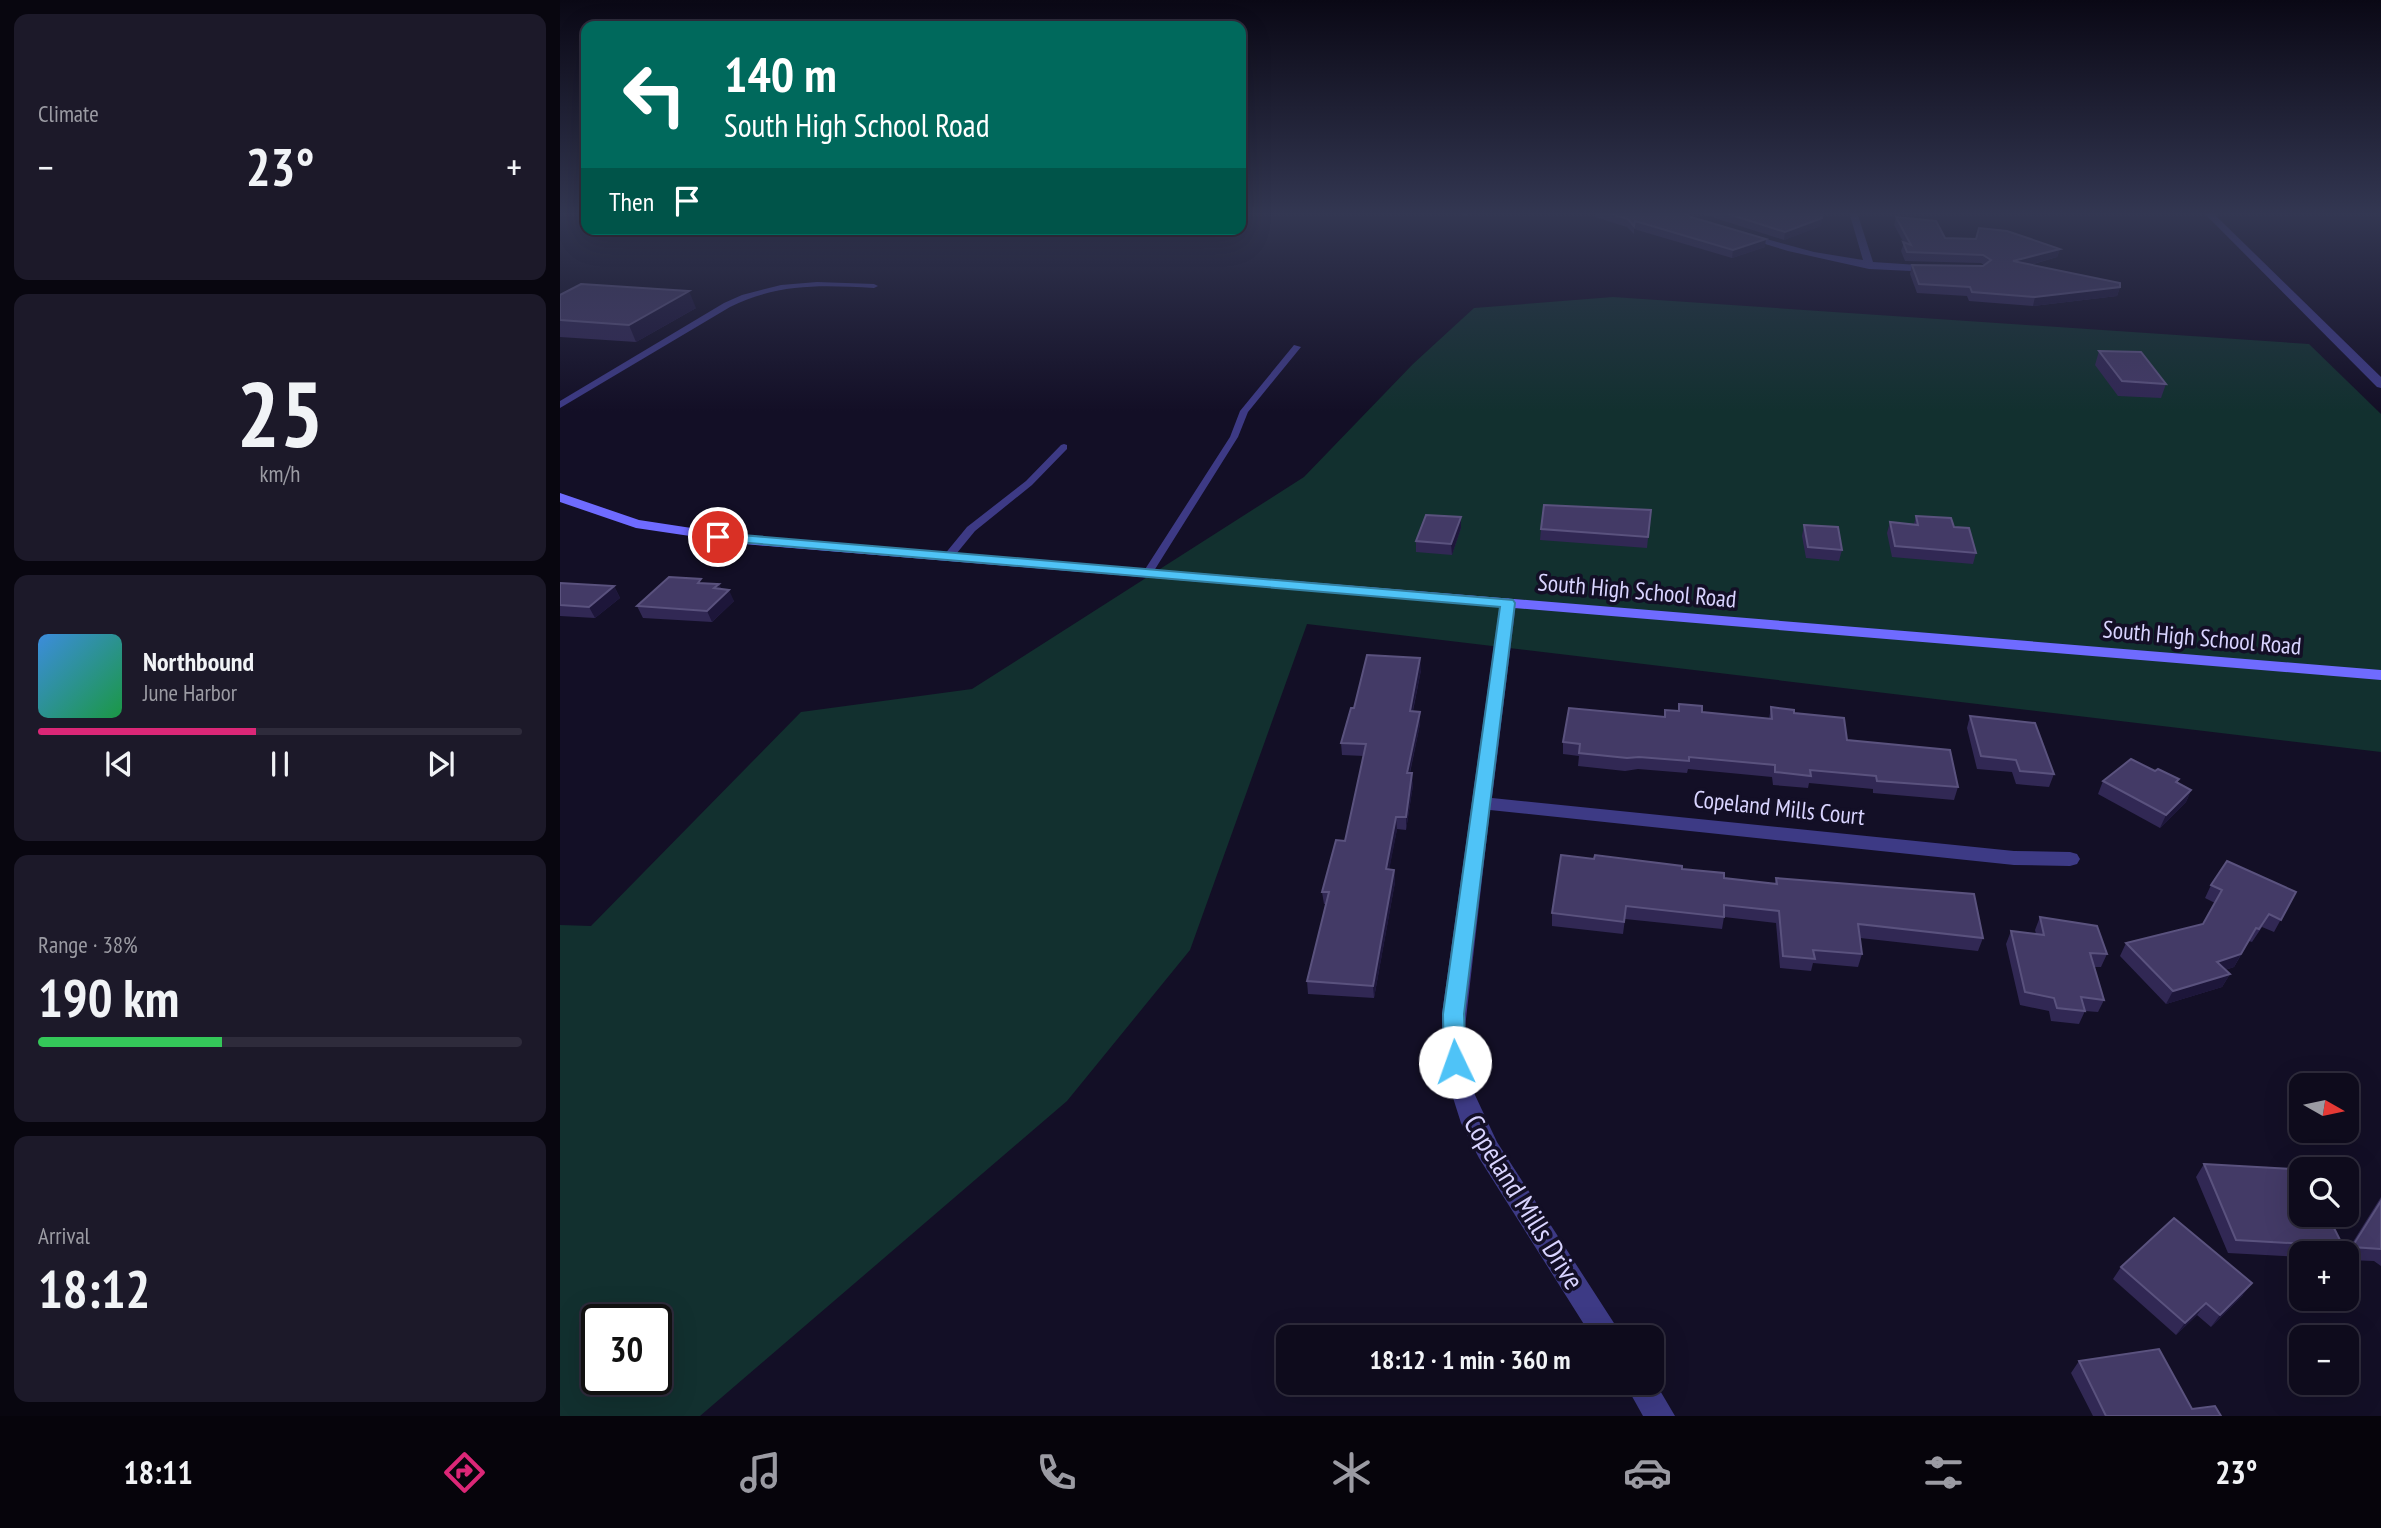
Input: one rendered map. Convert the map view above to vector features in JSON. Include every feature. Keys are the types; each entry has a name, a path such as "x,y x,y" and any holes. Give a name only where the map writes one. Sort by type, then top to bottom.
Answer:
{"main road":[{"name":"South High School Road","path":"560,497 625,521 695,534 1147,574 2381,675"}],"street":[{"path":"2274,278 2381,384"},
{"name":"Copeland Mills Drive","path":"1508,603 1453,1014 1457,1081 1462,1100 1483,1142 1600,1325"},
{"name":"Copeland Mills Court","path":"1482,803 2014,858 2070,859"},
{"path":"1646,1395 1660,1416"}],"lane":[{"path":"560,405 755,292 777,286 816,283 874,286"},
{"path":"1147,574 1234,437 1244,411 1297,347"},
{"path":"948,557 971,530 1029,483 1064,447"}],"green space":[{"path":"1613,297 2309,344 2381,414 2381,752 1307,624 1190,950 1067,1101 700,1416 560,1416 560,925 591,926 801,712 972,689 1304,477 1413,364 1474,308"}],"building":[{"path":"1917,278 2096,278 2120,283 2120,287 2035,297 1972,292 1970,287 1919,284"},
{"path":"581,284 689,291 629,325 560,320 560,295"},
{"path":"2099,351 2141,352 2166,384 2122,381"},
{"path":"1544,505 1651,510 1648,537 1541,529"},
{"path":"1426,515 1461,517 1451,544 1416,541"},
{"path":"1916,516 1951,518 1954,527 1969,528 1976,553 1895,546 1890,522 1918,525"},
{"path":"1804,525 1838,527 1842,550 1808,547"},
{"path":"669,577 701,579 698,583 719,584 714,588 729,590 707,611 637,606"},
{"path":"560,583 614,586 589,607 560,605"},
{"path":"1367,655 1420,658 1410,711 1420,712 1407,773 1412,773 1406,817 1396,817 1386,869 1394,870 1373,986 1307,981 1329,892 1322,892 1336,840 1345,841 1366,744 1341,743 1351,708 1354,708"},
{"path":"1679,704 1702,706 1702,712 1772,719 1771,707 1794,710 1794,713 1844,718 1847,740 1950,750 1958,787 1877,781 1876,776 1810,770 1811,776 1775,772 1775,765 1689,757 1689,761 1579,753 1580,744 1563,742 1569,708 1665,717 1665,710 1679,711"},
{"path":"1970,716 2035,723 2054,774 2020,771 2016,760 1981,756"},
{"path":"2131,759 2179,779 2176,782 2191,790 2166,815 2103,781"},
{"path":"1561,855 1594,859 1595,855 1682,866 1682,869 1724,873 1724,878 1777,884 1776,878 1974,894 1983,938 1858,924 1862,954 1813,950 1815,959 1783,956 1779,911 1724,905 1724,917 1626,906 1624,922 1552,913"},
{"path":"2227,861 2296,892 2281,920 2269,914 2259,929 2256,928 2241,954 2217,962 2230,974 2173,991 2126,943 2203,924 2222,890 2211,885"},
{"path":"2040,917 2097,926 2107,954 2090,953 2104,1000 2081,997 2085,1011 2057,1008 2054,998 2025,992 2011,931 2044,935"},
{"path":"2204,1164 2289,1169 2289,1227 2334,1227 2340,1241 2289,1243 2236,1240"},
{"path":"2381,1201 2381,1249 2359,1247 2359,1241 2356,1241"},
{"path":"2174,1218 2252,1283 2220,1315 2206,1303 2185,1323 2121,1267"},
{"path":"2159,1349 2192,1409 2215,1406 2221,1416 2106,1416 2079,1361"}],"route":[{"path":"718,537 1508,603 1453,1014 1455,1062"}]}
